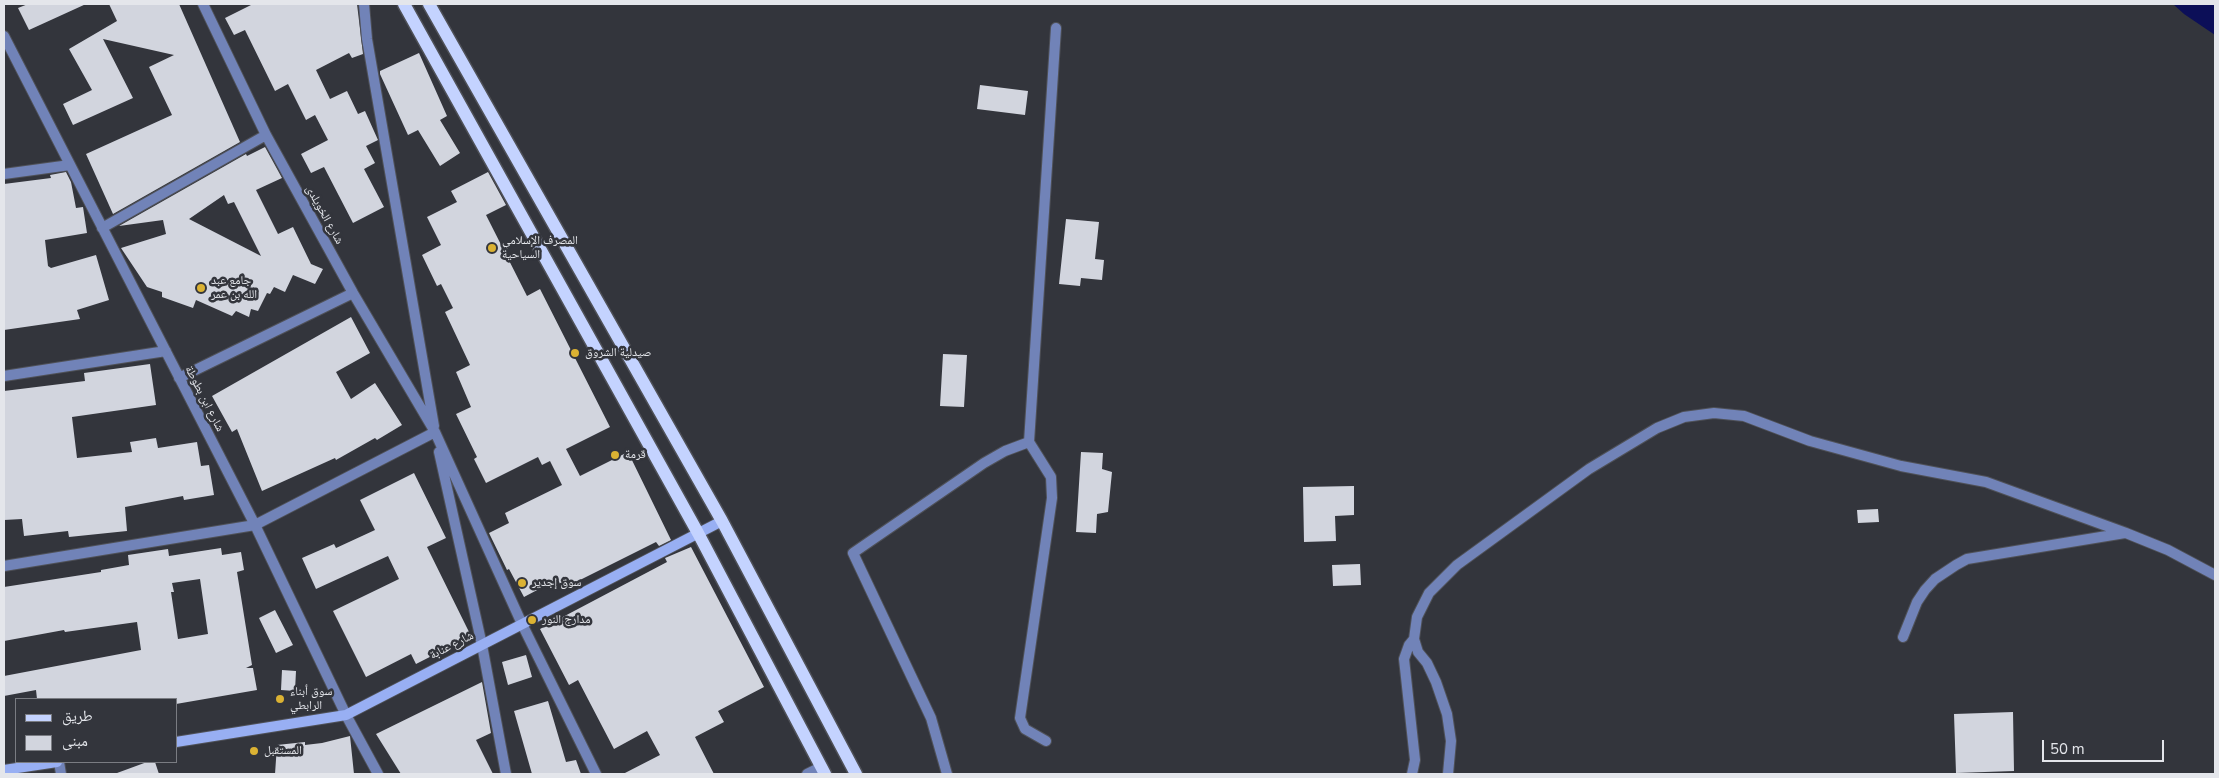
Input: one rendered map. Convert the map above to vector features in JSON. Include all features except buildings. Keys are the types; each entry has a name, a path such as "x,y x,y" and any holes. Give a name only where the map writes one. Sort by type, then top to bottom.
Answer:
{"main road":[{"path":"404,4 698,533 823,770"},
{"path":"429,4 722,521 856,774"}],"street":[{"name":"شارع الخويلدى","path":"203,4 266,135 353,293 435,432"},
{"path":"364,4 367,38 435,432 482,645 506,774"},
{"path":"1046,741 1025,729 1020,718 1052,498 1051,477 1029,442 1056,28"},
{"name":"شارع ابن بطوطة","path":"4,36 255,525 346,715 378,774"},
{"path":"102,228 266,135"},
{"path":"4,174 70,165"},
{"path":"179,378 353,293"},
{"path":"4,376 166,351"},
{"path":"1448,774 1451,741 1447,714 1436,682 1427,663 1418,652 1414,639 1414,624 1422,605 1437,583 1457,564 1588,469 1656,428 1684,417 1722,413 1744,416 1810,441 1901,466 1986,482 2012,490 2168,550 2215,576"},
{"path":"4,566 255,525 435,432"},
{"path":"435,432 522,624 596,774"},
{"path":"947,774 931,718 853,553 984,463 1005,451 1029,442"},
{"name":"شارع عنابة","path":"178,742 346,715 722,521"},
{"path":"1903,637 1917,602 1925,590 1935,579 1956,564 1967,559 2126,533"},
{"path":"1412,774 1415,760 1404,659 1409,644 1414,639"},
{"path":"4,770 51,763"},
{"path":"807,774 823,770"}],"shaded area":[{"path":"2173,4 2215,4 2215,35 2184,14"}],"place":[{"name":"المصرف الإسلامي السياحية","path":"492,248"},
{"name":"جامع عبد الله بن عمر","path":"201,288"},
{"name":"صيدلية الشروق","path":"575,353"},
{"name":"قرمة","path":"615,455"},
{"name":"سوق إجدير","path":"522,583"},
{"name":"مدارج النور","path":"532,620"},
{"name":"سوق أبناء الرابطي","path":"280,699"},
{"name":"المستقبل","path":"254,751"}]}
